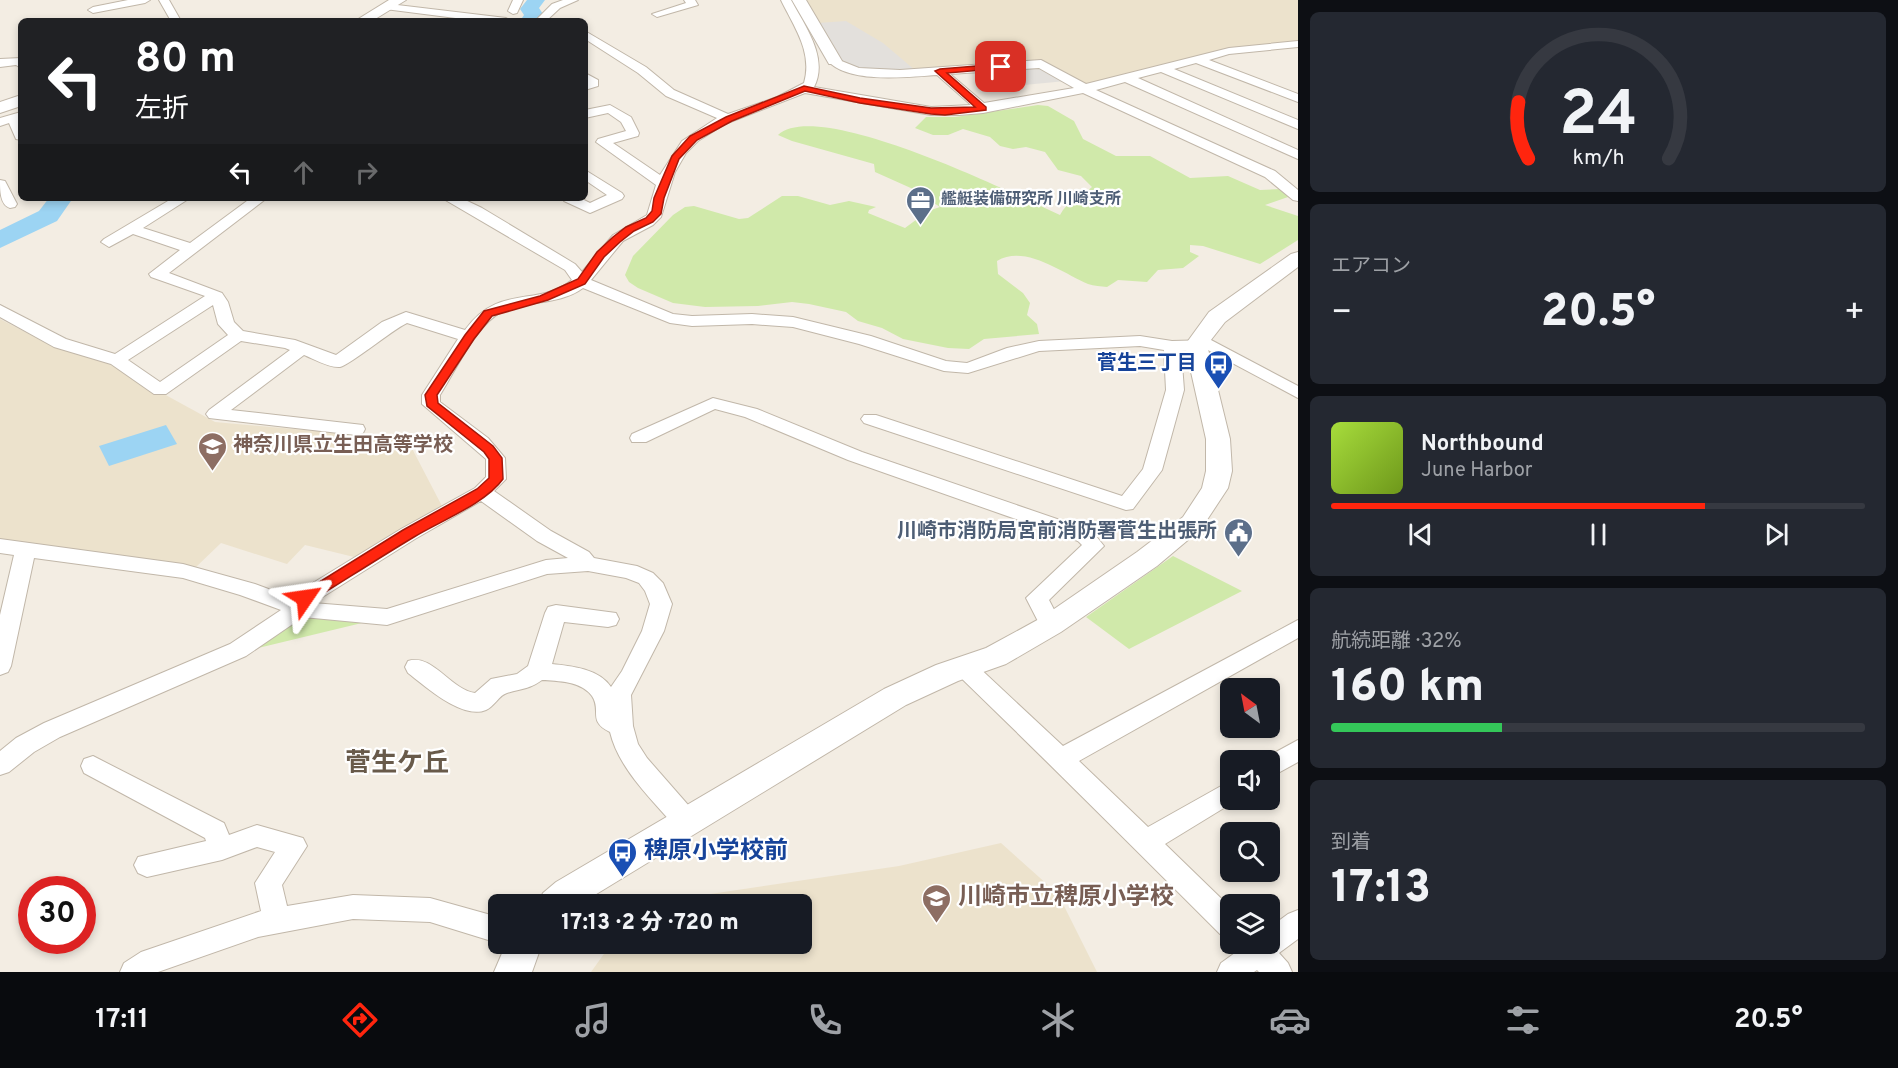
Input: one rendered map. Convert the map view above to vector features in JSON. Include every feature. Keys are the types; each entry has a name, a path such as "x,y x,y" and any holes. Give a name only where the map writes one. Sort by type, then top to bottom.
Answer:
{"street":[{"path":"100,18 90,8 145,0"},
{"path":"164,0 174,18"},
{"path":"513,11 518,0"},
{"path":"547,11 573,0"},
{"path":"657,14 693,5 689,0"},
{"path":"0,765 25,745 52,729 238,650 295,607 408,534 482,492 496,479 496,458 480,440 447,418 431,404 431,395 469,337 488,313 495,309 544,298 581,281 601,255 617,240 630,229 650,220 657,212 659,198 675,158 694,138 729,119 810,85 814,73 812,49 786,0"},
{"path":"800,0 834,61 842,66 858,71 879,73 1041,64 1086,88 1270,174 1298,197"},
{"path":"368,18 394,4 486,18"},
{"path":"588,36 642,70 670,93 729,119"},
{"path":"804,89 931,111 983,109 1086,88 1229,51 1298,44"},
{"path":"1199,60 1298,98"},
{"path":"0,63 18,62"},
{"path":"1164,69 1298,125"},
{"path":"940,71 983,109"},
{"path":"1127,78 1298,154"},
{"path":"588,113 610,109 626,120 633,133 603,142 664,184"},
{"path":"9,116 18,131"},
{"path":"1270,174 1298,165"},
{"path":"575,201 590,209 617,196 588,176"},
{"path":"0,184 10,204"},
{"path":"109,242 178,201"},
{"path":"250,201 157,274 216,296 226,324 238,335 289,344 338,362 388,326 406,317 469,337"},
{"path":"455,201 570,267 581,281 670,318 692,321 752,319 793,322 865,340 944,366 968,368 1013,352 1039,346 1140,341 1213,345 1290,381 1298,393"},
{"path":"131,229 191,248"},
{"path":"870,419 1126,504 1152,470 1175,390 1184,345 1217,317 1298,258"},
{"path":"117,360 216,296"},
{"path":"0,310 22,320 60,343 117,360 160,390 238,335"},
{"path":"567,894 895,697 924,682 996,656 1052,625 1104,590 1192,524 1215,489 1219,471 1218,439 1184,345"},
{"path":"302,349 215,414 356,429"},
{"path":"639,438 713,403 751,413 855,456 1086,536 1094,546 1037,598 1052,625"},
{"path":"482,492 544,536 582,557 588,564"},
{"path":"0,546 183,571 247,589 295,607 357,616 387,617 546,567 588,564 630,571 646,578 661,604 653,631 620,694 621,726 626,747 638,765 687,822"},
{"path":"0,666 25,550"},
{"path":"416,667 450,693 468,702 480,703 499,685 522,682 538,671 556,614 608,619"},
{"path":"1061,759 1298,628"},
{"path":"965,668 1220,915"},
{"path":"538,671 570,674 591,682 603,694 608,720 621,726"},
{"path":"1280,761 1298,750"},
{"path":"93,766 214,831 222,849"},
{"path":"1144,843 1220,797"},
{"path":"147,865 222,849 257,836 294,846 268,883 277,920"},
{"path":"134,972 151,961 277,920 353,907 430,910 488,927"},
{"path":"1280,933 1298,923"},
{"path":"513,972 520,954"},
{"path":"1232,972 1248,954"},
{"path":"1259,954 1278,972"}],"shaded area":[{"path":"807,0 1298,0 1298,41 1229,49 1091,83 1083,83 1044,61 916,71 818,23"},
{"path":"846,21 883,43 916,71 859,68 840,60 818,23"},
{"path":"1039,68 1066,81 991,88 977,73"},
{"name":"神奈川県立生田高等学校","path":"0,319 54,347 98,358 215,422 350,434 405,435 443,508 354,557 305,545 287,564 221,543 196,567 0,539"},
{"name":"川崎市立稗原小学校","path":"1001,843 1058,894 1097,972 591,972 604,954 812,954 812,894 710,894 899,866"}],"green space":[{"name":"艦艇装備研究所 川崎支所","path":"1038,105 1048,106 1074,121 1083,139 1116,156 1150,156 1190,178 1228,176 1260,190 1280,189 1287,193 1288,197 1265,205 1298,216 1298,240 1260,264 1203,246 1190,245 1190,252 1199,256 1183,268 1158,270 1147,282 1118,280 1107,287 1088,284 1031,258 1008,257 997,261 998,274 1023,293 1030,303 1027,315 1037,324 1039,334 984,339 969,349 948,348 903,339 882,328 858,321 846,312 809,304 792,302 758,306 705,307 673,303 638,288 629,282 625,275 633,256 673,215 685,207 694,206 739,219 748,218 782,196 798,196 830,205 849,201 876,207 868,213 905,228 928,211 940,207 913,189 875,172 874,164 778,135 800,127 832,129 873,138 961,170 1060,215 1070,203 1092,187 1081,176 1058,170 1045,152 1026,147 1013,149 1000,146 990,137 963,129 948,135 933,135 915,128 926,117 955,117"},
{"path":"1173,556 1242,591 1129,649 1086,617"},
{"path":"302,615 366,622 246,651"}],"water":[{"path":"166,425 177,444 109,466 99,446"}],"waterway":[{"path":"531,18 534,14 529,9 536,0"},
{"path":"0,240 48,216 59,201"}],"place":[{"name":"艦艇装備研究所 川崎支所","path":"920,226"},
{"name":"菅生三丁目","path":"1218,390"},
{"name":"神奈川県立生田高等学校","path":"212,472"},
{"name":"川崎市消防局宮前消防署菅生出張所","path":"1238,558"},
{"name":"稗原小学校前","path":"623,878"},
{"name":"川崎市立稗原小学校","path":"937,924"}],"district":[{"name":"菅生ケ丘","path":"397,764"}],"route":[{"path":"305,598 408,534 482,492 496,479 496,458 480,440 447,418 431,404 431,395 469,337 488,313 495,309 544,298 581,281 601,255 617,240 630,229 650,220 657,212 659,198 675,158 694,138 729,119 804,89 931,111 983,109 940,71 1001,67"}]}
